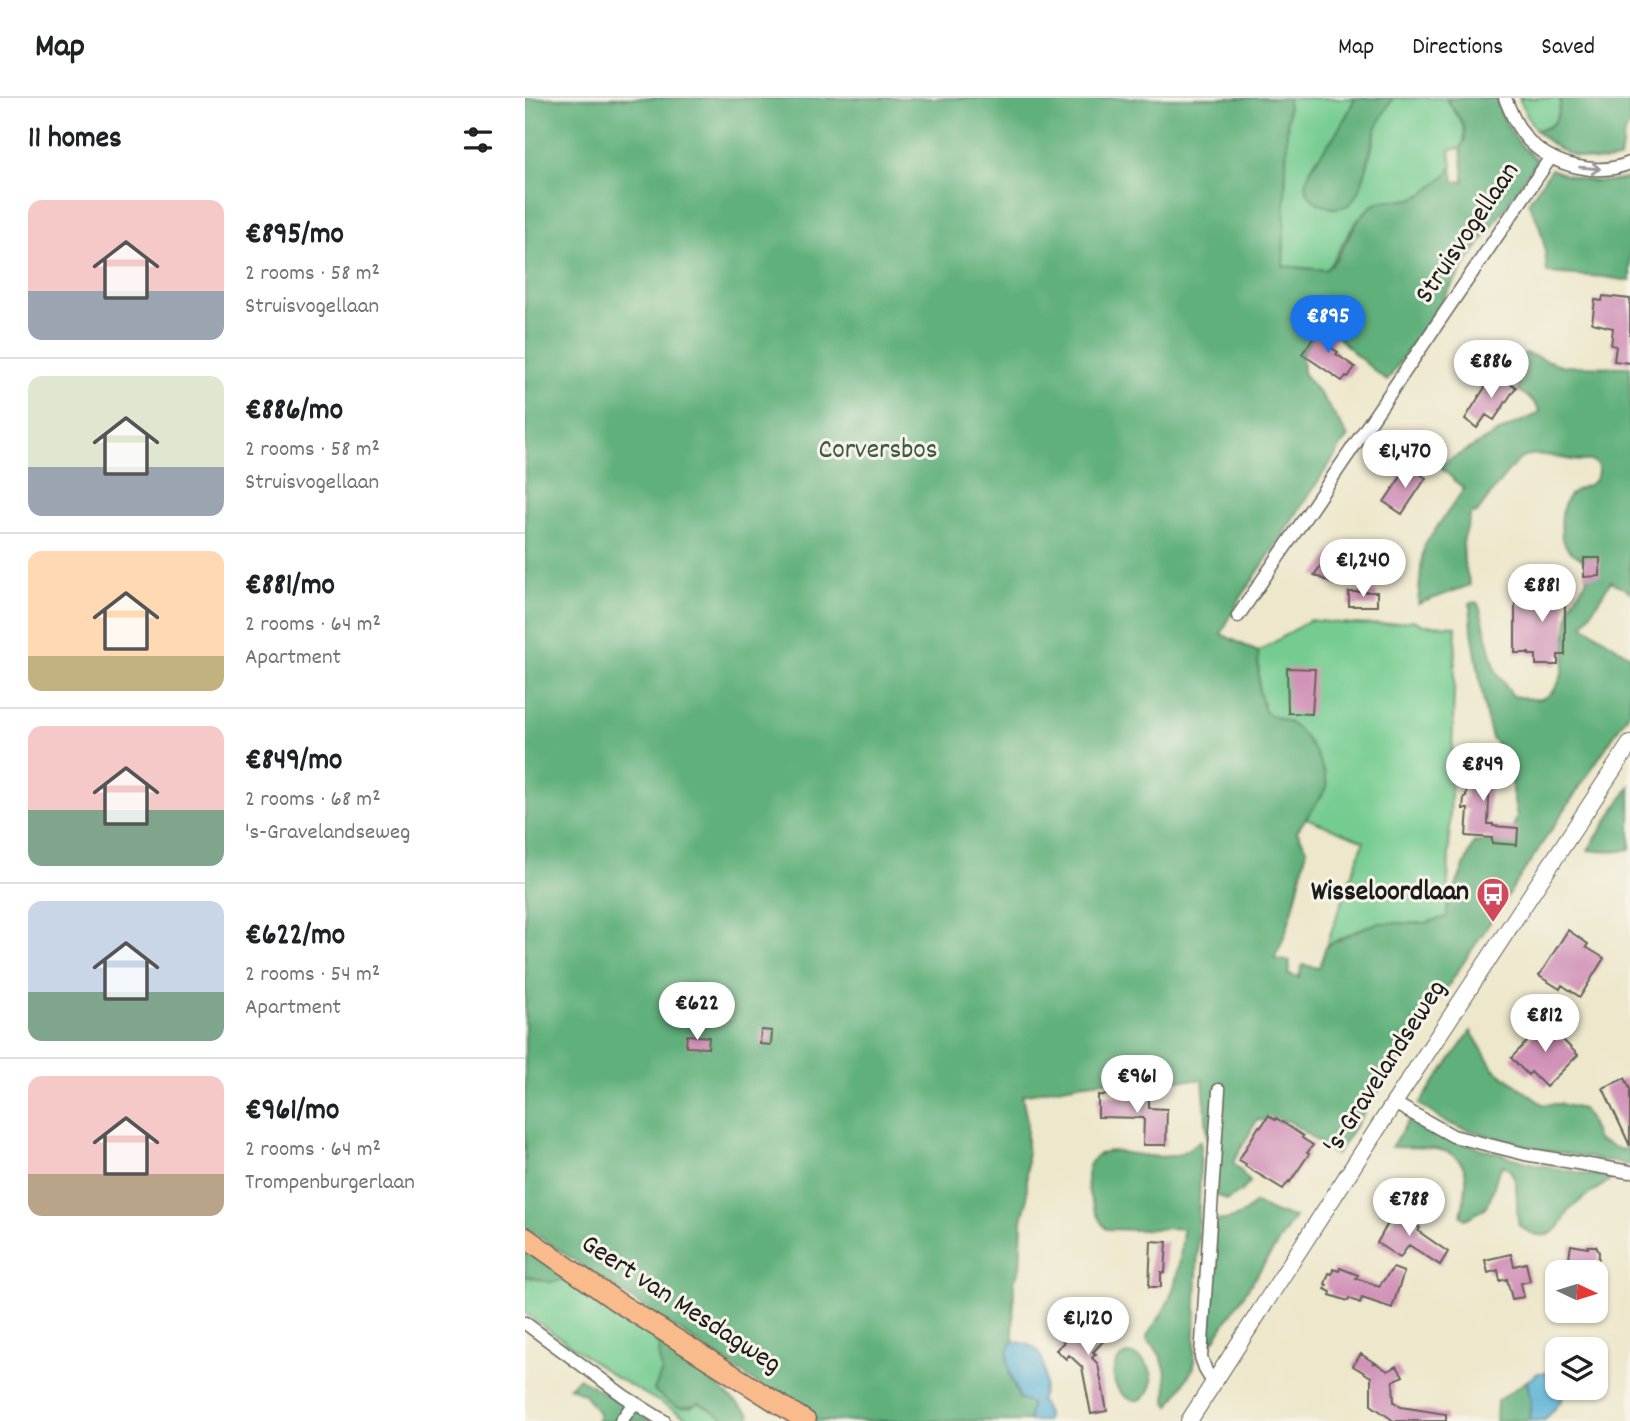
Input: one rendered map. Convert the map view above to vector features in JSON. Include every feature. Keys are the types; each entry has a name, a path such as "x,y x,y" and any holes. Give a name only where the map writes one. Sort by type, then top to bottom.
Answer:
{"main road":[{"name":"Geert van Mesdagweg","path":"525,1237 616,1301 806,1421"}],"street":[{"path":"1505,98 1513,119 1529,141 1551,157 1573,166 1598,170 1622,167 1630,163"},
{"name":"Struisvogellaan","path":"1238,617 1551,157"},
{"name":"'s-Gravelandseweg","path":"1189,1421 1630,744"},
{"path":"1213,1382 1201,1357 1219,1090"},
{"path":"1394,1103 1453,1136 1525,1154 1630,1172"},
{"path":"525,1323 634,1403 664,1421"},
{"path":"621,1421 634,1403"}],"green space":[{"name":"Corversbos","path":"525,98 1288,98 1283,266 1325,270 1338,256 1359,220 1373,205 1419,196 1437,183 1452,167 1454,182 1464,181 1461,148 1465,131 1446,98 1496,98 1512,132 1537,160 1387,381 1322,325 1302,353 1303,373 1348,436 1238,602 1221,634 1258,652 1259,692 1265,712 1291,724 1303,735 1320,762 1326,780 1327,788 1297,831 1307,849 1290,919 1274,959 1290,961 1288,974 1299,977 1302,965 1319,968 1326,946 1365,927 1378,923 1425,923 1447,917 1447,908 1474,842 1492,842 1511,836 1517,815 1512,792 1512,761 1492,738 1486,716 1470,603 1477,602 1496,671 1513,696 1540,699 1551,693 1562,672 1568,616 1571,605 1588,576 1588,568 1562,539 1562,512 1568,497 1576,490 1591,484 1597,476 1596,464 1592,461 1538,455 1524,457 1517,462 1477,513 1471,514 1463,542 1464,562 1470,585 1418,604 1425,544 1464,489 1439,466 1540,412 1534,402 1518,390 1519,383 1509,373 1525,353 1564,366 1630,367 1630,592 1611,581 1583,625 1630,656 1630,711 1336,1155 1289,1121 1257,1120 1233,1162 1250,1182 1242,1191 1227,1200 1212,1193 1203,1080 1104,1081 1022,1095 1027,1121 1027,1201 1022,1220 1020,1269 1014,1280 1014,1341 1011,1343 1009,1373 1019,1399 1031,1403 1029,1421 813,1421 525,1227"},
{"path":"1288,98 1355,98 1340,128 1315,162 1307,183 1307,191 1330,208 1344,206 1367,167 1376,130 1393,98 1446,98 1464,128 1464,141 1461,148 1450,150 1452,167 1431,189 1418,197 1384,201 1369,208 1356,223 1328,268 1283,267"},
{"path":"1355,98 1393,98 1377,127 1365,175 1354,199 1343,207 1329,207 1311,197 1307,180"},
{"path":"1519,98 1561,98 1556,120 1548,127 1536,130"},
{"path":"1561,98 1630,98 1630,125 1624,133 1620,159 1596,160 1574,156 1554,145 1536,130 1553,124"},
{"path":"1551,169 1590,181 1630,178 1630,281 1547,273 1542,236 1528,203"},
{"path":"1310,620 1375,625 1413,620 1423,625 1456,626 1447,917 1425,923 1378,923 1326,946 1364,841 1306,818 1327,788 1289,722 1265,712 1259,692 1258,652"},
{"path":"1630,786 1630,849 1609,852 1588,850"},
{"path":"1471,1031 1493,1068 1542,1104 1561,1104 1582,1109 1597,1140 1621,1150 1630,1147 1630,1165 1535,1148 1458,1127 1419,1104"},
{"path":"1409,1120 1455,1141 1534,1164 1612,1179 1575,1205 1554,1232 1539,1235 1528,1232 1519,1225 1516,1184 1509,1170 1503,1165 1485,1207 1465,1219 1461,1216 1466,1177 1457,1158 1437,1149 1391,1147"},
{"path":"1201,1141 1194,1367 1170,1406 1166,1401 1165,1368 1159,1353 1147,1340 1147,1336 1164,1311 1172,1293 1179,1266 1183,1229 1106,1229 1091,1200 1087,1176 1089,1165 1095,1157 1105,1152 1171,1156"},
{"path":"1255,1203 1276,1213 1295,1217 1210,1346 1215,1221 1237,1216"},
{"path":"525,1244 569,1274 553,1282 525,1276"},
{"path":"569,1274 662,1341 659,1358 663,1371 654,1390 690,1408 699,1403 730,1421 693,1421 615,1377 525,1313 525,1276 553,1282"},
{"path":"662,1341 709,1376 712,1382 750,1414 748,1421 730,1421 699,1403 686,1407 675,1406 654,1391 662,1371 660,1347 657,1344"},
{"path":"1127,1354 1142,1360 1151,1372 1151,1387 1140,1400 1124,1395 1115,1382 1115,1366 1119,1359"},
{"path":"579,1378 651,1421 597,1421 599,1414 584,1394 569,1387"},
{"path":"1527,1381 1531,1403 1529,1421 1496,1421 1497,1401"}],"water":[{"path":"1014,1341 1034,1347 1040,1354 1045,1381 1040,1400 1047,1413 1046,1421 1029,1421 1031,1404 1020,1399 1014,1385 1008,1354"},
{"path":"1538,1373 1545,1373 1545,1400 1562,1400 1545,1420 1529,1421 1531,1403 1527,1381"}],"building":[{"path":"1603,296 1630,299 1630,363 1614,361 1616,346 1611,345 1613,328 1592,323 1595,300 1602,301"},
{"path":"1322,325 1337,336 1330,347 1355,367 1342,381 1302,354"},
{"path":"1494,373 1516,387 1494,420 1486,415 1477,428 1465,419"},
{"path":"1408,466 1426,478 1402,514 1384,502"},
{"path":"1333,550 1344,557 1353,551 1363,564 1335,585 1314,575"},
{"path":"1584,558 1600,558 1600,576 1584,577"},
{"path":"1565,584 1565,655 1558,655 1558,665 1536,665 1536,655 1515,653 1515,604 1528,604 1528,585"},
{"path":"1349,592 1377,592 1377,606 1349,606"},
{"path":"1287,668 1315,669 1312,714 1288,713"},
{"path":"1469,754 1493,755 1493,763 1497,768 1490,773 1488,824 1518,828 1517,845 1492,843 1492,838 1466,836 1468,809 1463,809"},
{"path":"1568,930 1588,944 1586,947 1604,958 1580,997 1562,985 1560,989 1539,976"},
{"path":"1548,1020 1578,1055 1546,1087 1531,1072 1528,1075 1511,1058"},
{"path":"761,1030 772,1031 771,1045 760,1044"},
{"path":"687,1035 709,1037 708,1048 686,1047"},
{"path":"1625,1078 1630,1089 1630,1146 1603,1088"},
{"path":"1098,1095 1149,1097 1149,1108 1167,1109 1166,1145 1143,1145 1144,1118 1098,1117"},
{"path":"1269,1115 1313,1145 1283,1189 1239,1160 1259,1126 1261,1127"},
{"path":"1413,1208 1415,1219 1412,1223 1420,1228 1418,1231 1448,1252 1440,1265 1409,1245 1400,1258 1377,1243 1387,1225 1394,1222 1397,1211"},
{"path":"1151,1241 1167,1242 1165,1273 1161,1272 1161,1287 1149,1287"},
{"path":"1571,1245 1588,1248 1596,1246 1599,1252 1599,1260 1569,1260"},
{"path":"1511,1254 1514,1266 1526,1263 1530,1281 1521,1283 1524,1297 1512,1299 1507,1279 1500,1281 1498,1270 1488,1273 1485,1260"},
{"path":"1340,1268 1358,1275 1356,1278 1379,1286 1393,1268 1404,1272 1392,1308 1362,1298 1360,1303 1330,1295 1331,1292 1325,1289 1329,1273 1332,1274 1333,1269 1339,1271"},
{"path":"1094,1311 1103,1319 1099,1324 1110,1334 1093,1352 1096,1354 1092,1358 1098,1364 1107,1411 1091,1414 1082,1367 1069,1355 1066,1359 1056,1350 1064,1342 1062,1339"},
{"path":"1361,1354 1388,1371 1397,1366 1403,1376 1393,1381 1394,1402 1401,1407 1446,1414 1446,1421 1394,1421 1371,1405 1371,1377 1353,1366"}],"place":[{"name":"Wisseloordlaan","path":"1493,924"}]}
